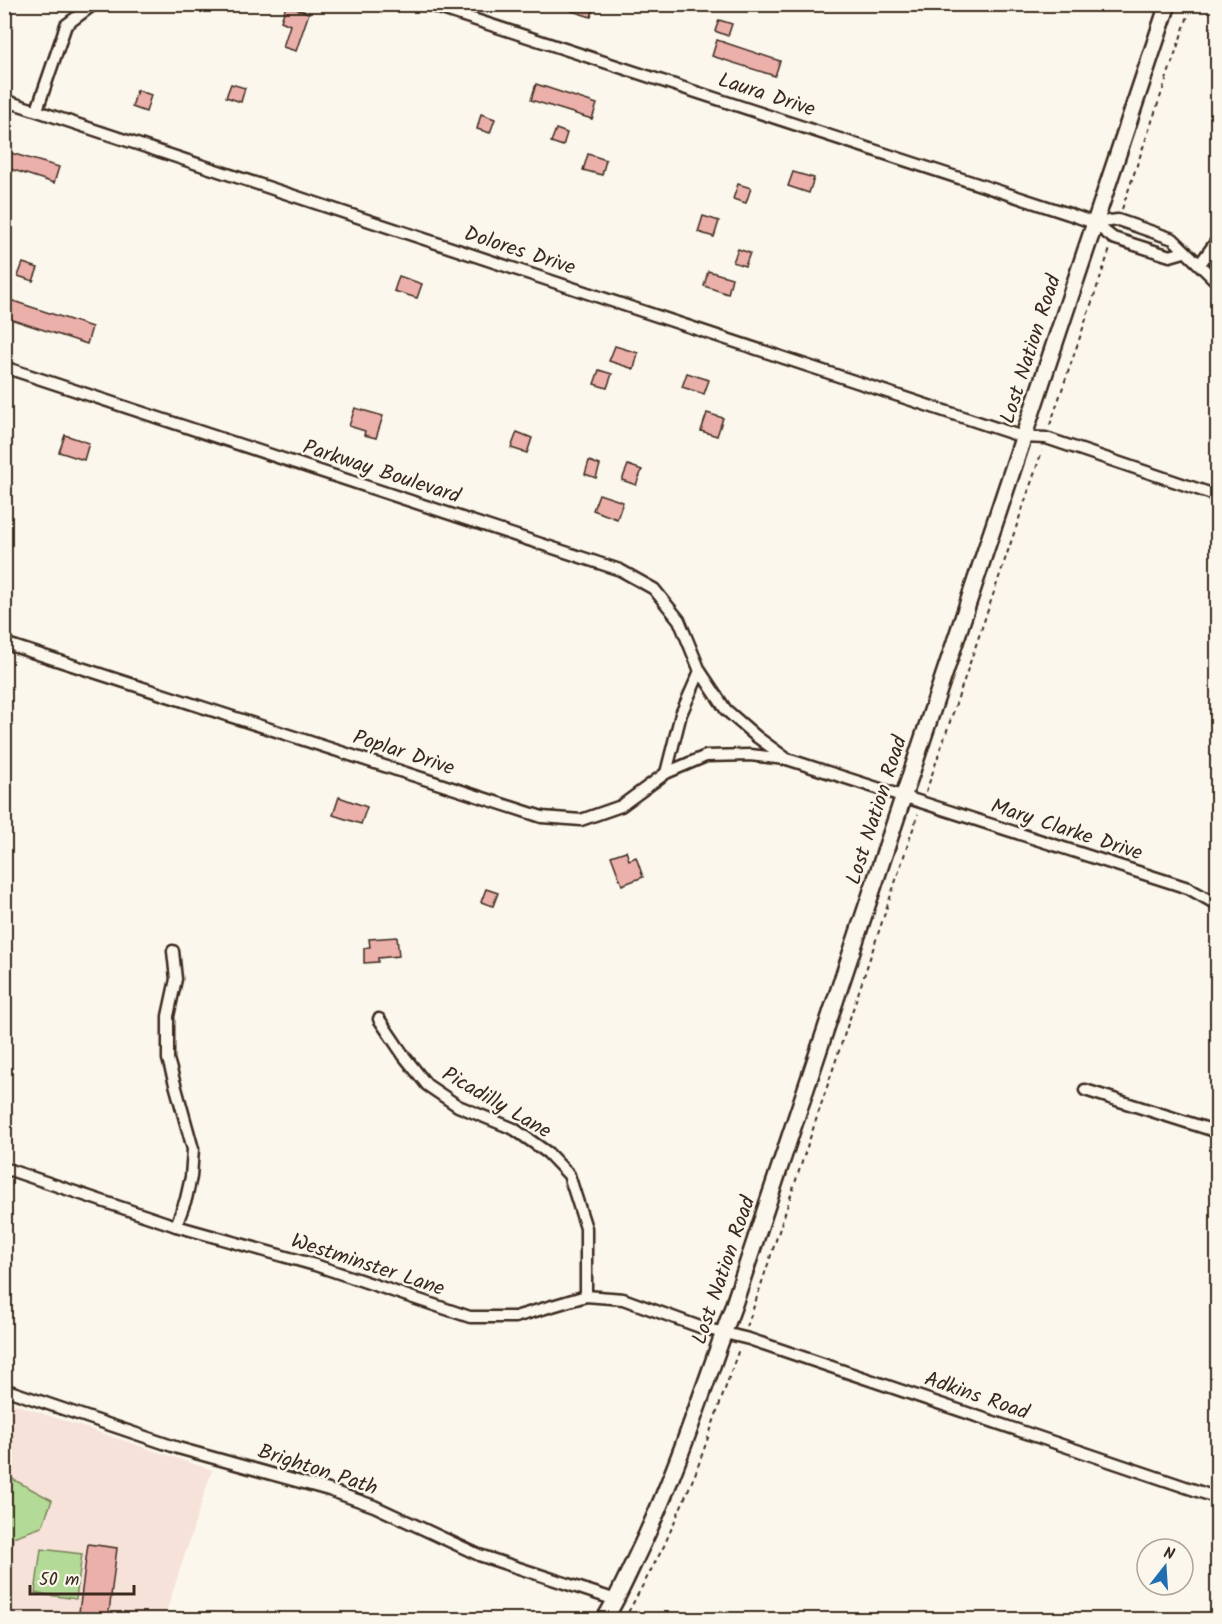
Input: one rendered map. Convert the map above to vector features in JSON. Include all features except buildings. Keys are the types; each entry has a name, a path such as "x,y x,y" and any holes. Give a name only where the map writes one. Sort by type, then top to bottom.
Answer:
{"street":[{"path":"37,110 66,25 94,4"},
{"name":"Laura Drive","path":"427,4 902,158 1094,223"},
{"name":"Lost Nation Road","path":"604,1620 657,1514 724,1332 1168,4"},
{"name":"Dolores Drive","path":"4,100 1023,437 1046,438 1218,496"},
{"path":"1094,223 1118,220 1173,239 1218,283"},
{"path":"1094,223 1113,238 1170,256 1184,252"},
{"path":"1200,264 1218,239"},
{"name":"Parkway Boulevard","path":"4,366 620,570 654,589 679,620 700,671 726,710 757,737 787,759 903,797"},
{"name":"Poplar Drive","path":"4,643 542,817 580,820 621,806 666,773 706,756 750,755 787,759"},
{"path":"666,773 681,714 700,671"},
{"name":"Mary Clarke Drive","path":"903,797 1188,888 1218,905"},
{"path":"173,951 176,980 168,1016 168,1059 193,1149 191,1177 176,1226"},
{"name":"Picadilly Lane","path":"379,1019 427,1085 459,1106 514,1129 548,1153 569,1175 586,1228 586,1296"},
{"path":"1085,1090 1218,1132"},
{"name":"Westminster Lane","path":"4,1168 176,1226 315,1265 470,1317 515,1317 586,1296 622,1299 700,1327 724,1332"},
{"name":"Adkins Road","path":"724,1332 1218,1498"},
{"name":"Brighton Path","path":"4,1389 178,1448 329,1490 374,1506 479,1555 616,1600"}],"path":[{"path":"1118,220 1192,4"},
{"path":"624,1620 664,1546 696,1472 1113,238"}],"shaded area":[{"path":"5,1401 212,1470 164,1619 5,1620"}],"green space":[{"path":"5,1475 52,1500 42,1527 13,1537 9,1563 5,1564"},
{"path":"41,1549 82,1554 76,1599 35,1593"}]}
